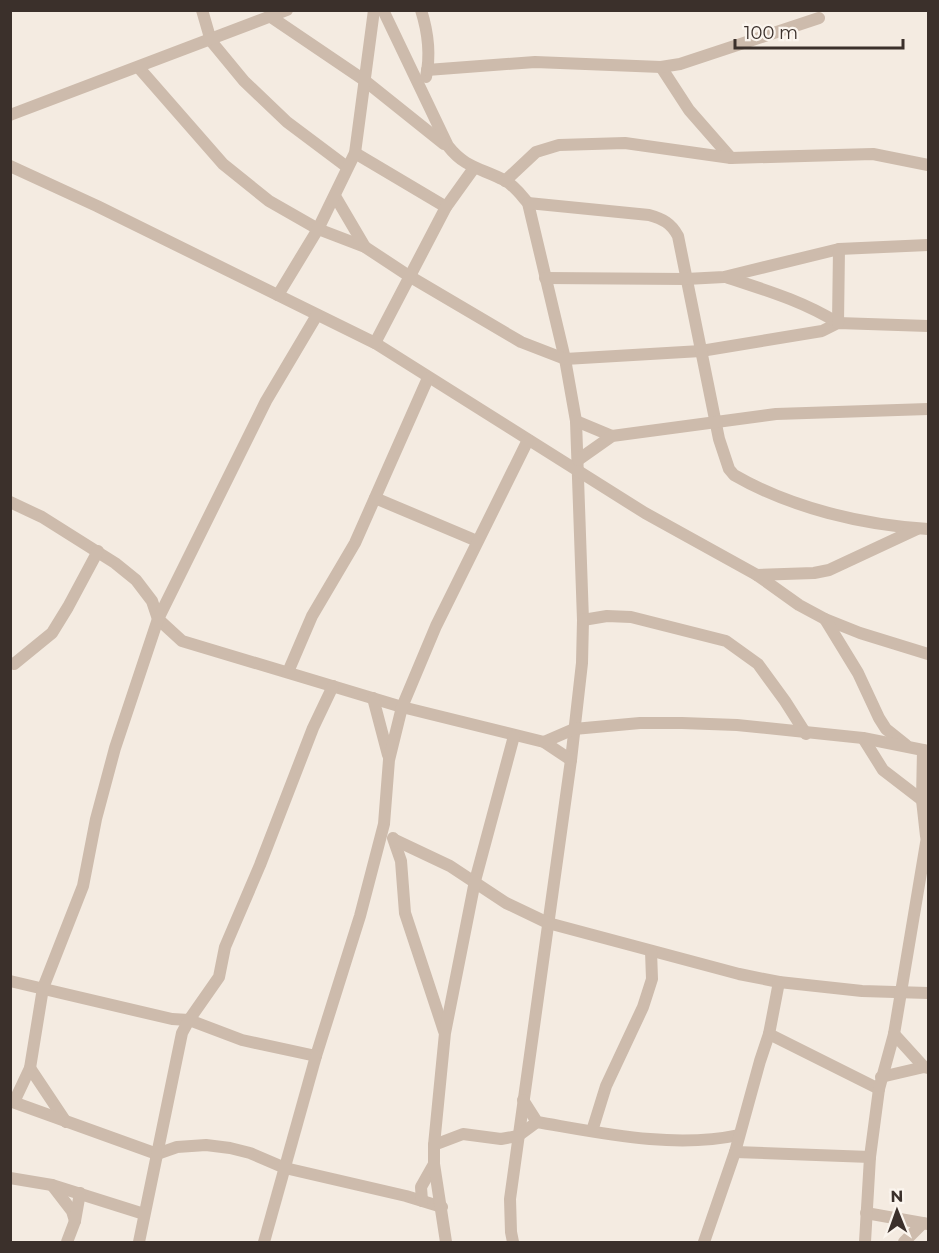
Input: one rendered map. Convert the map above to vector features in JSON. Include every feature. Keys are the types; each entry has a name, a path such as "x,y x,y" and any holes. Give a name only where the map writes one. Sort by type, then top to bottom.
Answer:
{"street":[{"path":"10,115 211,41 287,10"},
{"path":"278,295 318,229 355,153 374,10"},
{"path":"383,10 448,146"},
{"path":"421,10 428,35 427,70 422,92"},
{"path":"203,16 230,33"},
{"path":"203,16 211,41 244,81 287,122 347,166"},
{"path":"271,17 364,80 448,146 462,162 505,181 515,188 528,203 565,359 576,421 583,620 582,663 571,760 510,1199 513,1242"},
{"path":"427,70 535,62 661,67 680,64 819,18"},
{"path":"661,67 689,110 731,158"},
{"path":"139,68 223,164 268,201 318,229 365,247 521,342 565,359 701,351 822,331 838,323 928,326"},
{"path":"505,181 536,152 559,145 625,143 731,158 873,154 928,165"},
{"path":"355,153 446,207"},
{"path":"10,166 375,343 528,440 578,466 645,513 757,575 799,605 825,619 860,633 928,654"},
{"path":"375,343 446,207 474,168"},
{"path":"335,196 365,247"},
{"path":"528,203 649,215 673,226 678,236 718,439 729,469 745,481 783,498 842,517 924,529"},
{"path":"545,278 724,277 839,249 928,245"},
{"path":"838,323 839,249"},
{"path":"724,277 788,297 815,309 838,323"},
{"path":"317,315 266,401 158,619 115,748 96,819 83,886 43,988 30,1068 12,1102 156,1154 177,1147 206,1145 249,1153 285,1168 406,1196 442,1207"},
{"path":"288,672 312,616 355,543 428,378"},
{"path":"576,421 612,436 776,414 925,412"},
{"path":"700,424 718,439"},
{"path":"578,466 612,436"},
{"path":"264,1242 316,1056 360,916 384,824 389,760 402,707 436,626 528,440"},
{"path":"375,498 477,541"},
{"path":"11,503 42,517 98,550 136,580 152,601 158,619 182,641 402,707 544,742 571,760"},
{"path":"757,575 814,573 829,570 924,529"},
{"path":"12,667 52,633 98,550"},
{"path":"583,620 607,616 631,617 726,641 758,664 806,734"},
{"path":"825,619 858,672 886,729 908,747"},
{"path":"139,1242 182,1033 219,977 225,947 260,865 313,728 333,686"},
{"path":"373,698 389,760"},
{"path":"544,742 574,729 640,723 682,723 737,725 806,734 863,738 926,750 922,800 927,833 923,900 894,1034 880,1083 870,1157 865,1242"},
{"path":"446,1242 434,1164 445,1034 475,881 514,736"},
{"path":"863,738 883,770 922,800"},
{"path":"384,824 395,840 401,861 405,914 445,1034"},
{"path":"395,840 427,854 475,881 506,903 548,923 739,974 779,982 862,992 928,993"},
{"path":"592,1131 606,1086 643,1007 652,979 651,951"},
{"path":"10,981 189,1020 242,1040 316,1056"},
{"path":"704,1242 735,1152 759,1061 769,1034 779,982"},
{"path":"172,1018 182,1033"},
{"path":"769,1034 880,1083 926,1068 894,1034"},
{"path":"30,1068 66,1122"},
{"path":"523,1100 537,1122"},
{"path":"434,1146 463,1134 501,1139 518,1136 537,1122 652,1138 724,1138 739,1135"},
{"path":"735,1152 870,1157"},
{"path":"406,1196 421,1187 434,1164"},
{"path":"10,1178 52,1185 144,1214"},
{"path":"52,1185 72,1211 75,1221"},
{"path":"421,1187 422,1202"},
{"path":"67,1242 75,1221 80,1194"},
{"path":"866,1213 926,1224"},
{"path":"904,1242 926,1224"}]}
